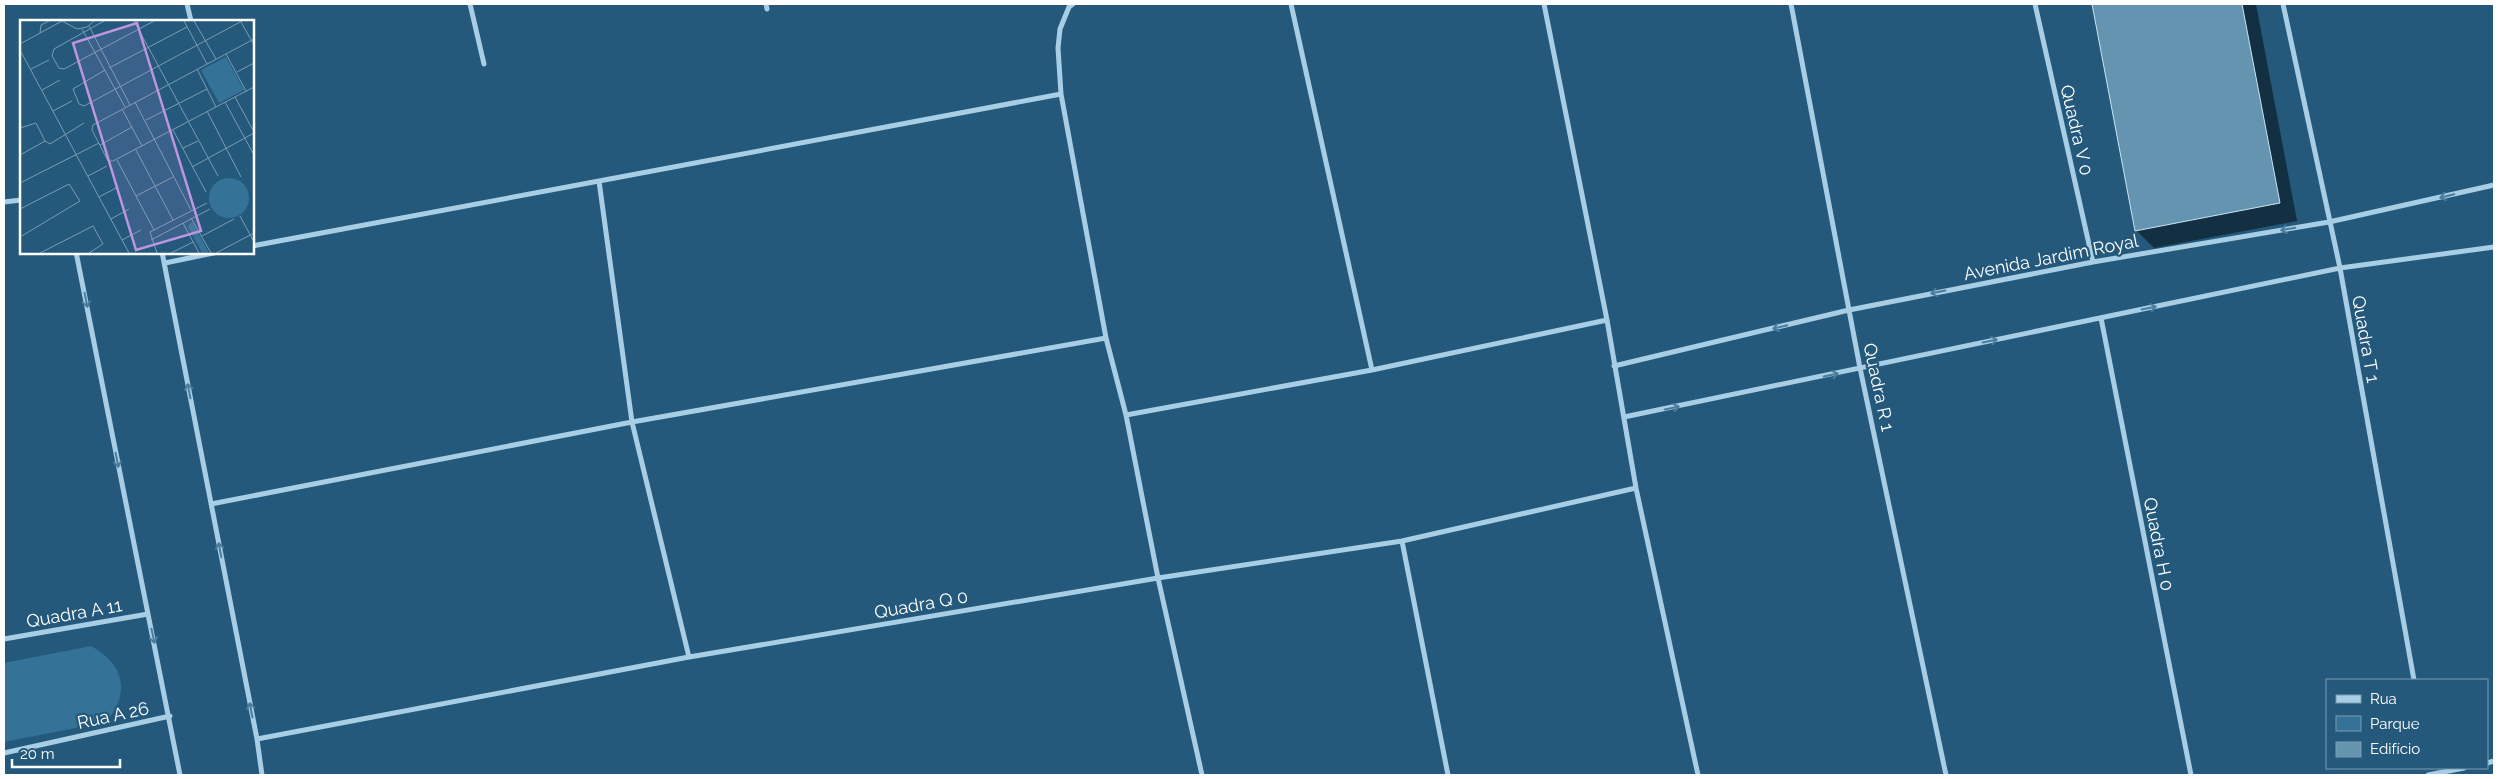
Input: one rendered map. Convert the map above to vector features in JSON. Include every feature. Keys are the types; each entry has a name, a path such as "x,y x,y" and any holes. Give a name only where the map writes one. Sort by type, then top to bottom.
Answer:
{"street":[{"path":"187,4 191,20"},
{"path":"470,4 484,64"},
{"path":"1073,4 1069,7 1060,29 1058,48 1062,94 1106,338 1126,415 1158,578 1202,775"},
{"path":"1291,4 1372,370"},
{"path":"1544,4 1607,320 1636,488 1698,775"},
{"name":"Quadra R 1","path":"1791,4 1860,368 1946,775"},
{"name":"Quadra V 0","path":"2035,4 2093,262"},
{"name":"Quadra T 1","path":"2283,4 2340,268 2414,679"},
{"path":"254,246 1062,94"},
{"path":"599,181 632,422 689,657"},
{"name":"Avenida Jardim Royal","path":"1614,366 1849,310 2093,262 2330,222 2494,185"},
{"path":"4,202 20,200"},
{"path":"1624,418 2340,268 2494,247"},
{"path":"76,254 170,716 180,775"},
{"path":"162,254 257,739 262,775"},
{"path":"164,262 207,254"},
{"name":"Quadra H 0","path":"2101,318 2191,775"},
{"path":"1126,415 1372,370 1607,320"},
{"path":"211,504 632,422 1106,338"},
{"name":"Quadra Q 0","path":"257,739 689,657 1158,578 1402,541 1636,488"},
{"path":"1402,541 1448,775"},
{"name":"Quadra A 11","path":"4,639 148,614"},
{"name":"Rua A 26","path":"4,753 170,716"},
{"path":"2430,775 2459,769"}],"green space":[{"path":"91,646 111,661 117,670 120,680 119,700 106,722 4,742 4,663"}],"building":[{"path":"2092,4 2242,4 2280,203 2135,231"}]}
